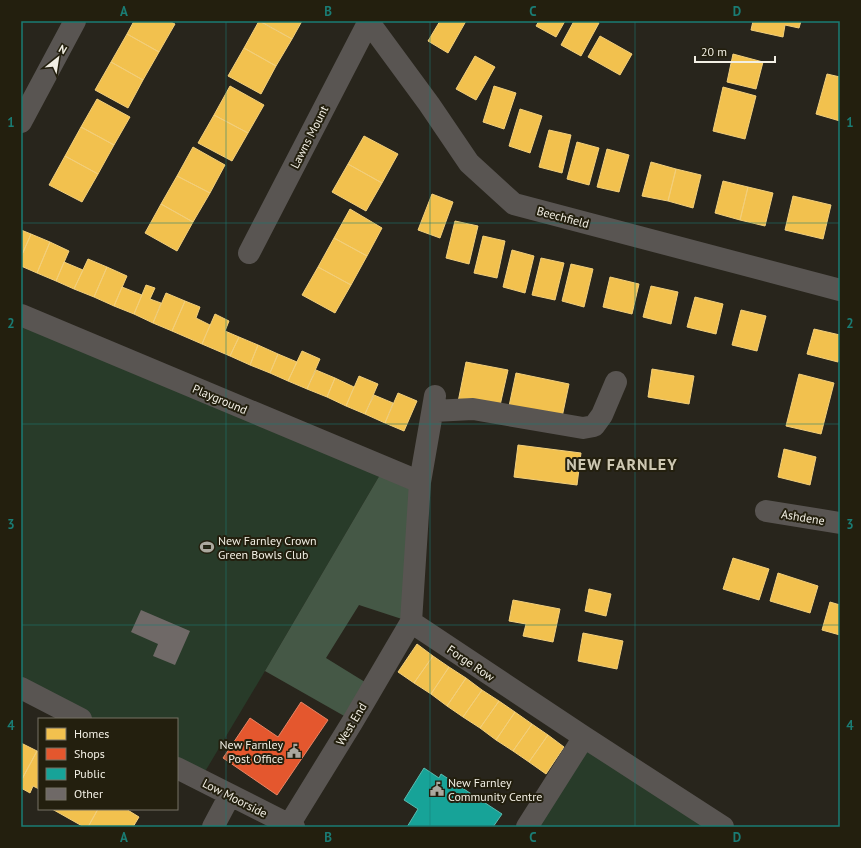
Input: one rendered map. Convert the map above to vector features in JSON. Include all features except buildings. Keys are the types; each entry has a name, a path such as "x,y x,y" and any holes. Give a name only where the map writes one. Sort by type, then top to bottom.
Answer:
{"street":[{"path":"21,122 75,21"},
{"name":"Lawns Mount","path":"249,253 369,21"},
{"name":"Beechfield","path":"369,21 429,104 469,163 514,204 840,290"},
{"name":"Playground","path":"21,315 420,482"},
{"path":"411,622 420,482 434,403 583,428 594,426 602,416 616,382"},
{"name":"Ashdene","path":"766,511 840,523"},
{"name":"Forge Row","path":"411,622 723,827"},
{"name":"West End","path":"291,826 411,622"},
{"path":"21,688 79,718"},
{"path":"527,827 584,737"},
{"name":"Low Moorside","path":"178,769 291,826"},
{"path":"213,827 230,795"}],"green space":[{"path":"21,315 384,468 200,780 178,769 178,718 79,718 21,688"},
{"path":"384,468 420,482 411,622 359,605 326,658 373,687 353,721 265,671"},
{"path":"584,737 723,827 527,827"}],"place":[{"name":"New Farnley Crown Green Bowls Club","path":"207,547"},
{"name":"New Farnley Post Office","path":"294,751"},
{"name":"New Farnley Community Centre","path":"437,789"}],"district":[{"name":"NEW FARNLEY","path":"622,464"}]}
